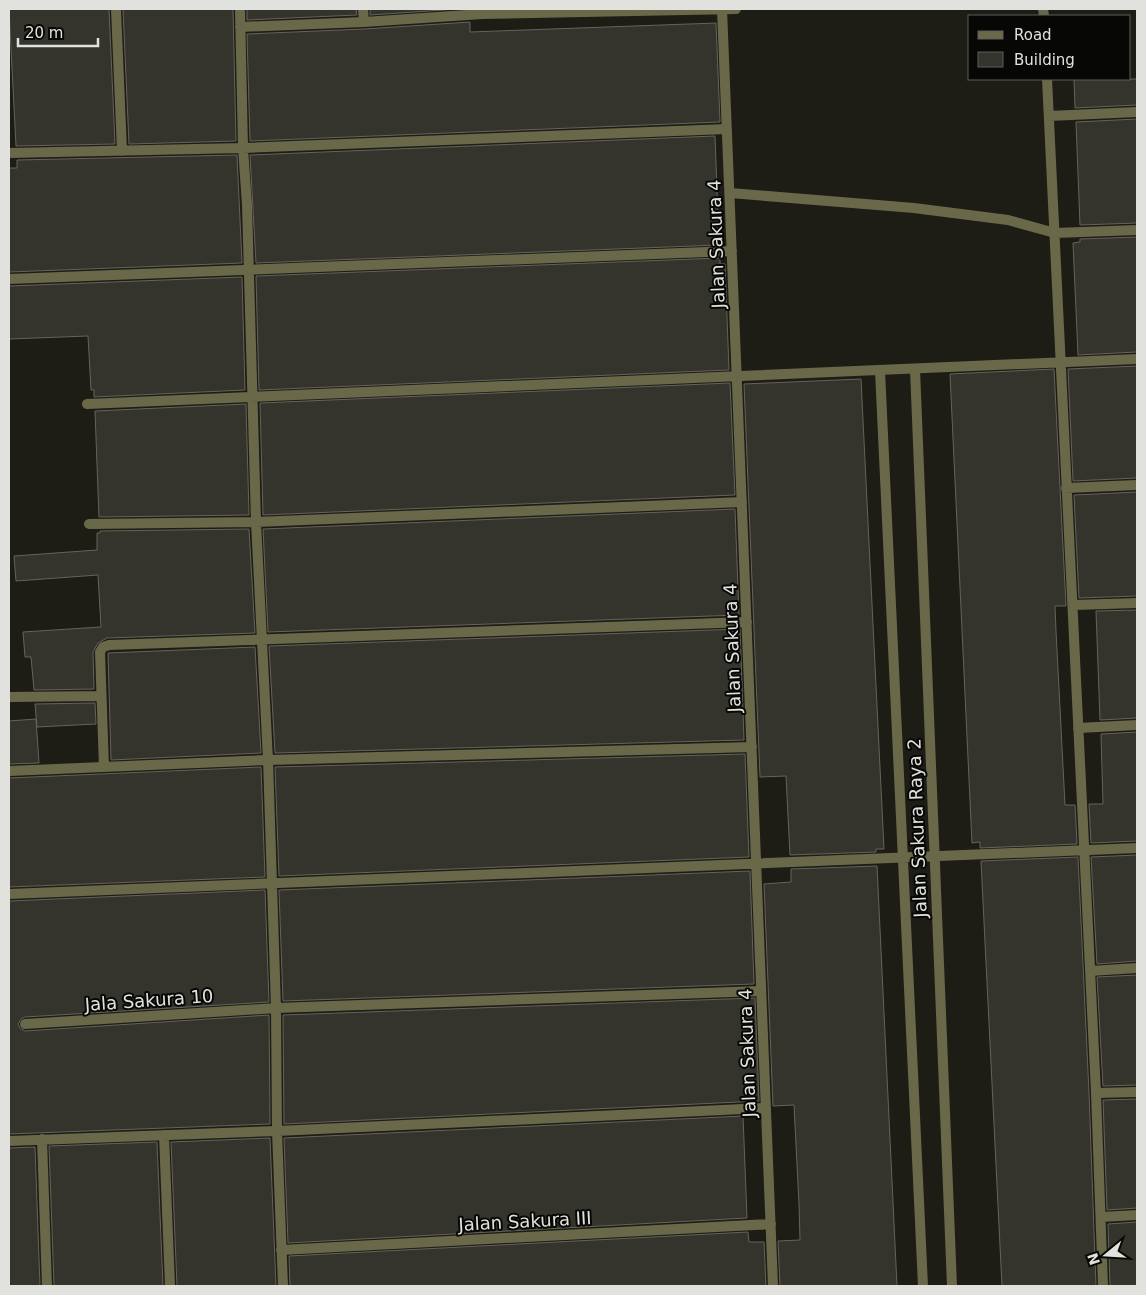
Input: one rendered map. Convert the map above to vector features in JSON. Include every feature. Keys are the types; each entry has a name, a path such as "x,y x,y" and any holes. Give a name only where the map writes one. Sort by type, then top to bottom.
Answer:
{"street":[{"path":"116,9 122,151"},
{"path":"240,9 256,522 268,760 276,1008 277,1131 283,1286"},
{"path":"363,9 364,22"},
{"name":"Jalan Sakura 4","path":"722,9 773,1286"},
{"path":"240,27 364,22 482,12 736,9"},
{"path":"1047,80 1096,1093 1103,1286"},
{"path":"1049,116 1137,112"},
{"path":"9,153 243,148 727,129"},
{"path":"730,192 1008,220 1055,233 1137,230"},
{"path":"9,279 732,251"},
{"path":"87,404 1137,359"},
{"name":"Jalan Sakura Raya 2","path":"915,369 952,1286"},
{"name":"Jalan Sakura Raya 2","path":"880,370 923,1286"},
{"path":"1066,488 1137,485"},
{"path":"89,524 256,522 742,502"},
{"path":"1073,606 1137,603"},
{"path":"104,767 100,652 103,647 108,645 747,622"},
{"path":"9,697 101,696"},
{"path":"1078,728 1137,725"},
{"path":"9,771 268,760 752,747"},
{"path":"9,894 1137,848"},
{"path":"1090,970 1137,968"},
{"name":"Jala Sakura 10","path":"25,1024 276,1008 761,991"},
{"path":"1096,1093 1137,1092"},
{"path":"9,1141 164,1136 766,1108"},
{"path":"164,1136 170,1286"},
{"path":"42,1139 47,1286"},
{"path":"1101,1217 1137,1215"},
{"name":"Jalan Sakura III","path":"282,1250 771,1224"}],"building":[{"path":"9,9 109,9 115,144 16,146"},
{"path":"123,9 233,9 236,141 129,144"},
{"path":"247,9 356,9 357,15 247,20"},
{"path":"370,9 458,9 370,15"},
{"path":"470,22 470,32 716,23 720,122 250,141 247,34"},
{"path":"1137,79 1137,105 1075,108 1074,80"},
{"path":"1137,119 1137,223 1080,225 1076,122"},
{"path":"715,136 719,245 256,263 250,155"},
{"path":"237,155 242,263 9,272 9,168 17,168 17,160"},
{"path":"1137,237 1137,352 1078,355 1073,243 1080,242 1080,239"},
{"path":"720,258 720,264 725,264 729,370 259,390 256,276"},
{"path":"242,277 245,390 94,397 94,390 91,390 88,336 9,339 9,286"},
{"path":"1137,366 1137,478 1073,481 1068,369"},
{"path":"1054,369 1066,606 1055,606 1056,631 1065,805 1075,805 1077,844 980,848 980,842 972,843 950,374"},
{"path":"861,379 884,849 876,849 876,852 790,855 786,776 760,777 744,384"},
{"path":"730,383 735,495 263,515 260,403"},
{"path":"246,404 249,515 99,517 95,411"},
{"path":"1137,492 1137,596 1079,598 1074,495"},
{"path":"735,509 739,615 268,632 263,529"},
{"path":"249,529 255,633 107,638 98,643 93,652 94,689 34,690 31,657 25,657 23,632 101,627 98,575 16,581 14,556 97,550 97,533 100,533 100,531"},
{"path":"1137,610 1137,718 1100,720 1096,611"},
{"path":"740,629 744,740 275,753 269,646"},
{"path":"255,647 261,753 111,760 108,653"},
{"path":"95,703 96,724 37,727 35,704"},
{"path":"36,719 39,763 9,764 9,721"},
{"path":"1137,732 1137,841 1091,843 1089,804 1103,804 1101,734"},
{"path":"745,754 749,857 279,876 275,767"},
{"path":"261,767 265,877 9,887 9,778"},
{"path":"1137,855 1137,961 1097,964 1091,857"},
{"path":"1078,857 1096,1286 1002,1286 981,861"},
{"path":"877,866 897,1286 780,1286 778,1241 800,1240 799,1204 794,1105 773,1106 764,884 791,882 791,869"},
{"path":"750,871 754,984 283,1001 279,890"},
{"path":"265,890 269,1002 25,1017 18,1024 25,1031 269,1015 270,1124 9,1134 9,901"},
{"path":"1137,975 1137,1085 1103,1086 1097,977"},
{"path":"755,998 759,1101 284,1124 283,1015"},
{"path":"1137,1099 1137,1208 1107,1210 1103,1100"},
{"path":"743,1116 747,1218 288,1243 284,1138"},
{"path":"270,1138 276,1286 177,1286 171,1142"},
{"path":"157,1142 163,1286 54,1286 49,1146"},
{"path":"35,1147 40,1286 9,1286 9,1148"},
{"path":"1137,1222 1137,1286 1110,1286 1108,1224"},
{"path":"748,1232 749,1242 764,1242 766,1286 290,1286 289,1256"}]}
